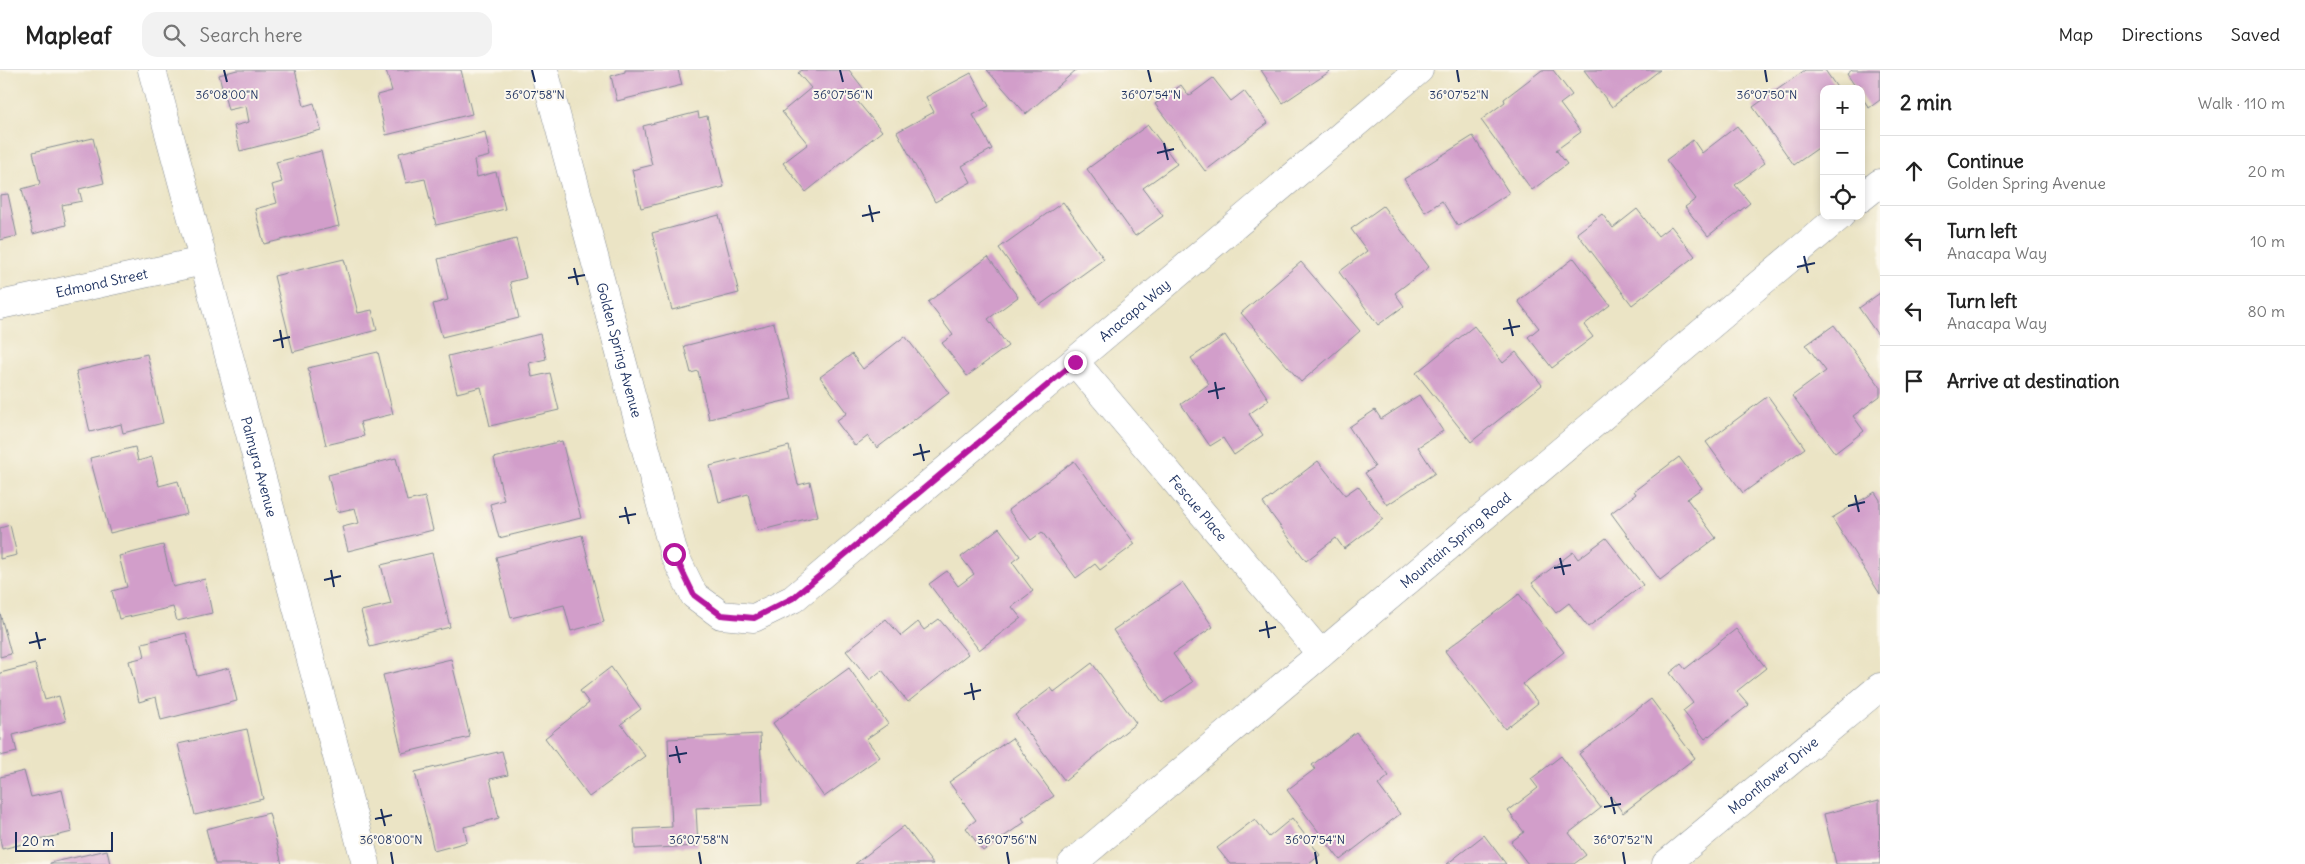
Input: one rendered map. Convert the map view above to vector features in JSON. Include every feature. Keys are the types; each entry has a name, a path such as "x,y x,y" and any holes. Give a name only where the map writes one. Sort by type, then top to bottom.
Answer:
{"street":[{"name":"Palmyra Avenue","path":"152,70 366,864"},
{"name":"Golden Spring Avenue","path":"544,70 674,554 694,595 721,615"},
{"name":"Anacapa Way","path":"721,615 754,618 793,598 1419,70"},
{"path":"1865,195 1880,183"},
{"name":"Mountain Spring Road","path":"1072,864 1835,220"},
{"name":"Edmond Street","path":"0,304 203,261"},
{"name":"Fescue Place","path":"1075,362 1321,654"},
{"name":"Moonflower Drive","path":"1666,864 1880,687"}],"building":[{"path":"237,70 295,70 304,106 314,103 321,130 240,151 234,126 249,122 246,106 228,110 219,75"},
{"path":"386,70 461,70 472,114 386,135 377,95 392,91"},
{"path":"625,70 678,70 682,85 617,101 611,76 625,72"},
{"path":"802,70 849,70 863,88 853,96 882,131 806,192 783,163 808,144 782,112 811,88 798,73"},
{"path":"987,70 1076,70 1026,114"},
{"path":"1261,70 1332,70 1283,103"},
{"path":"1542,70 1553,70 1572,95 1560,104 1581,132 1556,150 1567,164 1532,190 1481,120 1505,102 1504,99"},
{"path":"1584,70 1660,70 1612,107"},
{"path":"1805,70 1825,70 1835,85 1820,85 1820,147 1794,165 1753,107"},
{"path":"1852,70 1880,70 1880,100 1869,108 1865,102 1865,85 1854,85 1847,74"},
{"path":"971,73 989,106 973,115 992,149 962,166 971,182 935,202 897,132 934,112 926,97"},
{"path":"1213,78 1231,101 1244,91 1268,123 1205,171 1155,104 1181,85 1189,96"},
{"path":"698,112 699,118 707,116 724,187 641,208 632,170 652,165 643,126"},
{"path":"1148,125 1177,164 1143,188 1163,216 1135,236 1087,169"},
{"path":"1737,126 1765,163 1735,185 1750,203 1708,236 1685,207 1696,199 1666,160 1693,140 1702,153"},
{"path":"485,132 490,156 474,160 477,177 496,172 505,209 436,225 425,179 406,183 399,153"},
{"path":"1473,136 1509,193 1458,226 1442,201 1425,212 1404,179"},
{"path":"93,138 104,183 79,189 82,201 62,205 66,225 33,234 22,189 40,184 33,152"},
{"path":"321,151 339,226 264,244 255,209 277,203 272,185 282,182 276,162"},
{"path":"8,194 17,236 0,240 0,195"},
{"path":"1063,202 1104,259 1040,305 999,248"},
{"path":"1383,206 1429,267 1395,293 1404,306 1378,325 1339,272 1367,251 1351,229"},
{"path":"1637,209 1658,236 1671,226 1695,256 1632,305 1577,233 1602,214 1613,228"},
{"path":"719,215 739,293 672,310 652,233"},
{"path":"516,239 526,278 510,282 519,318 442,337 433,304 448,300 438,259"},
{"path":"988,257 1018,297 988,319 1008,346 967,376 942,343 953,335 928,302"},
{"path":"1574,258 1610,305 1584,325 1593,337 1552,368 1528,337 1539,328 1518,301"},
{"path":"344,259 358,313 372,310 377,330 293,352 274,276"},
{"path":"1301,262 1360,331 1301,382 1241,313"},
{"path":"1880,293 1880,338 1859,308"},
{"path":"774,323 792,399 709,419 698,371 691,373 684,346"},
{"path":"1834,325 1880,386 1880,396 1853,416 1864,431 1835,453 1792,396 1826,371 1806,345"},
{"path":"1474,326 1503,363 1516,352 1542,385 1471,442 1416,373"},
{"path":"540,334 546,359 529,363 532,377 550,373 559,410 490,426 481,387 457,393 448,356"},
{"path":"1225,335 1269,400 1249,414 1263,435 1234,455 1223,438 1210,446 1181,404 1209,384 1191,358"},
{"path":"905,336 949,393 877,448 868,436 855,446 836,421 847,413 820,377 852,354 863,369"},
{"path":"378,352 393,414 360,422 364,436 326,445 308,368"},
{"path":"147,354 163,423 123,433 121,424 90,432 76,371"},
{"path":"1419,395 1443,431 1418,447 1435,473 1387,505 1365,473 1375,467 1349,427 1375,410 1381,419"},
{"path":"1768,396 1805,448 1743,493 1706,442"},
{"path":"562,441 581,518 499,538 490,504 504,500 494,458"},
{"path":"789,446 798,485 810,482 818,516 758,531 748,494 719,502 710,466"},
{"path":"135,447 138,461 152,457 159,486 178,481 187,514 110,533 90,458"},
{"path":"1679,457 1702,488 1687,499 1716,538 1660,580 1611,513 1636,494 1634,491"},
{"path":"396,458 407,501 425,497 433,530 348,551 342,527 359,523 355,508 337,512 328,475"},
{"path":"1074,461 1135,544 1100,570 1095,564 1076,578 1042,532 1031,540 1008,510"},
{"path":"1318,461 1345,495 1358,486 1383,519 1344,549 1336,538 1306,561 1263,503"},
{"path":"1875,492 1880,500 1880,594 1832,518"},
{"path":"10,525 17,555 0,559 0,528"},
{"path":"999,528 1020,556 1012,562 1033,591 1012,607 1021,618 979,650 929,584 947,571 958,586 974,574 961,557"},
{"path":"582,535 604,622 571,631 564,605 511,618 496,557"},
{"path":"1606,538 1643,585 1588,627 1569,603 1556,613 1532,583 1573,552 1578,559"},
{"path":"163,545 173,587 205,579 212,613 177,621 173,607 119,619 112,591 127,587 119,556"},
{"path":"432,553 450,627 370,647 361,611 391,604 381,565"},
{"path":"1183,583 1213,627 1173,654 1193,682 1162,703 1113,630"},
{"path":"1519,594 1564,652 1523,684 1538,703 1505,729 1445,651"},
{"path":"0,613 11,654 0,657"},
{"path":"886,619 901,636 918,622 924,630 939,619 968,654 908,702 882,670 870,680 846,651"},
{"path":"1736,629 1766,668 1737,691 1749,705 1705,739 1683,711 1693,703 1670,673 1681,664 1685,669"},
{"path":"186,633 197,676 229,668 237,701 161,720 156,697 139,702 129,661 145,657 142,643"},
{"path":"451,659 470,737 402,753 383,675"},
{"path":"1092,663 1136,723 1065,781 1015,715 1051,688 1054,692"},
{"path":"35,664 45,700 59,696 66,721 13,735 17,752 0,756 0,673"},
{"path":"611,667 641,709 621,724 645,756 589,797 545,738 589,703 580,691"},
{"path":"849,668 888,724 866,739 880,757 824,797 773,723"},
{"path":"1651,699 1695,758 1623,813 1579,754"},
{"path":"247,729 263,799 195,815 178,744"},
{"path":"1356,732 1389,776 1378,785 1400,814 1340,860 1287,790 1315,769 1312,765"},
{"path":"760,734 763,805 696,808 698,846 635,849 634,829 672,827 668,739"},
{"path":"1012,738 1054,796 1022,818 1025,822 983,851 966,828 976,820 949,782"},
{"path":"502,751 508,775 490,779 499,818 464,827 467,842 434,851 415,772"},
{"path":"1561,756 1601,808 1569,833 1586,855 1574,864 1528,864 1511,842 1524,832 1508,811 1538,788 1531,779"},
{"path":"24,771 31,797 62,790 72,832 2,849 0,840 0,777"},
{"path":"1879,800 1880,864 1836,864 1824,814"},
{"path":"269,813 282,864 215,864 206,829"},
{"path":"1292,818 1320,855 1309,864 1230,864 1217,848 1255,819 1269,837"},
{"path":"904,826 933,864 855,864"},
{"path":"1484,835 1506,864 1447,864"},
{"path":"107,850 110,864 50,864 50,863"}],"route":[{"path":"674,554 694,595 721,615 754,618 793,598 1075,362"}]}
